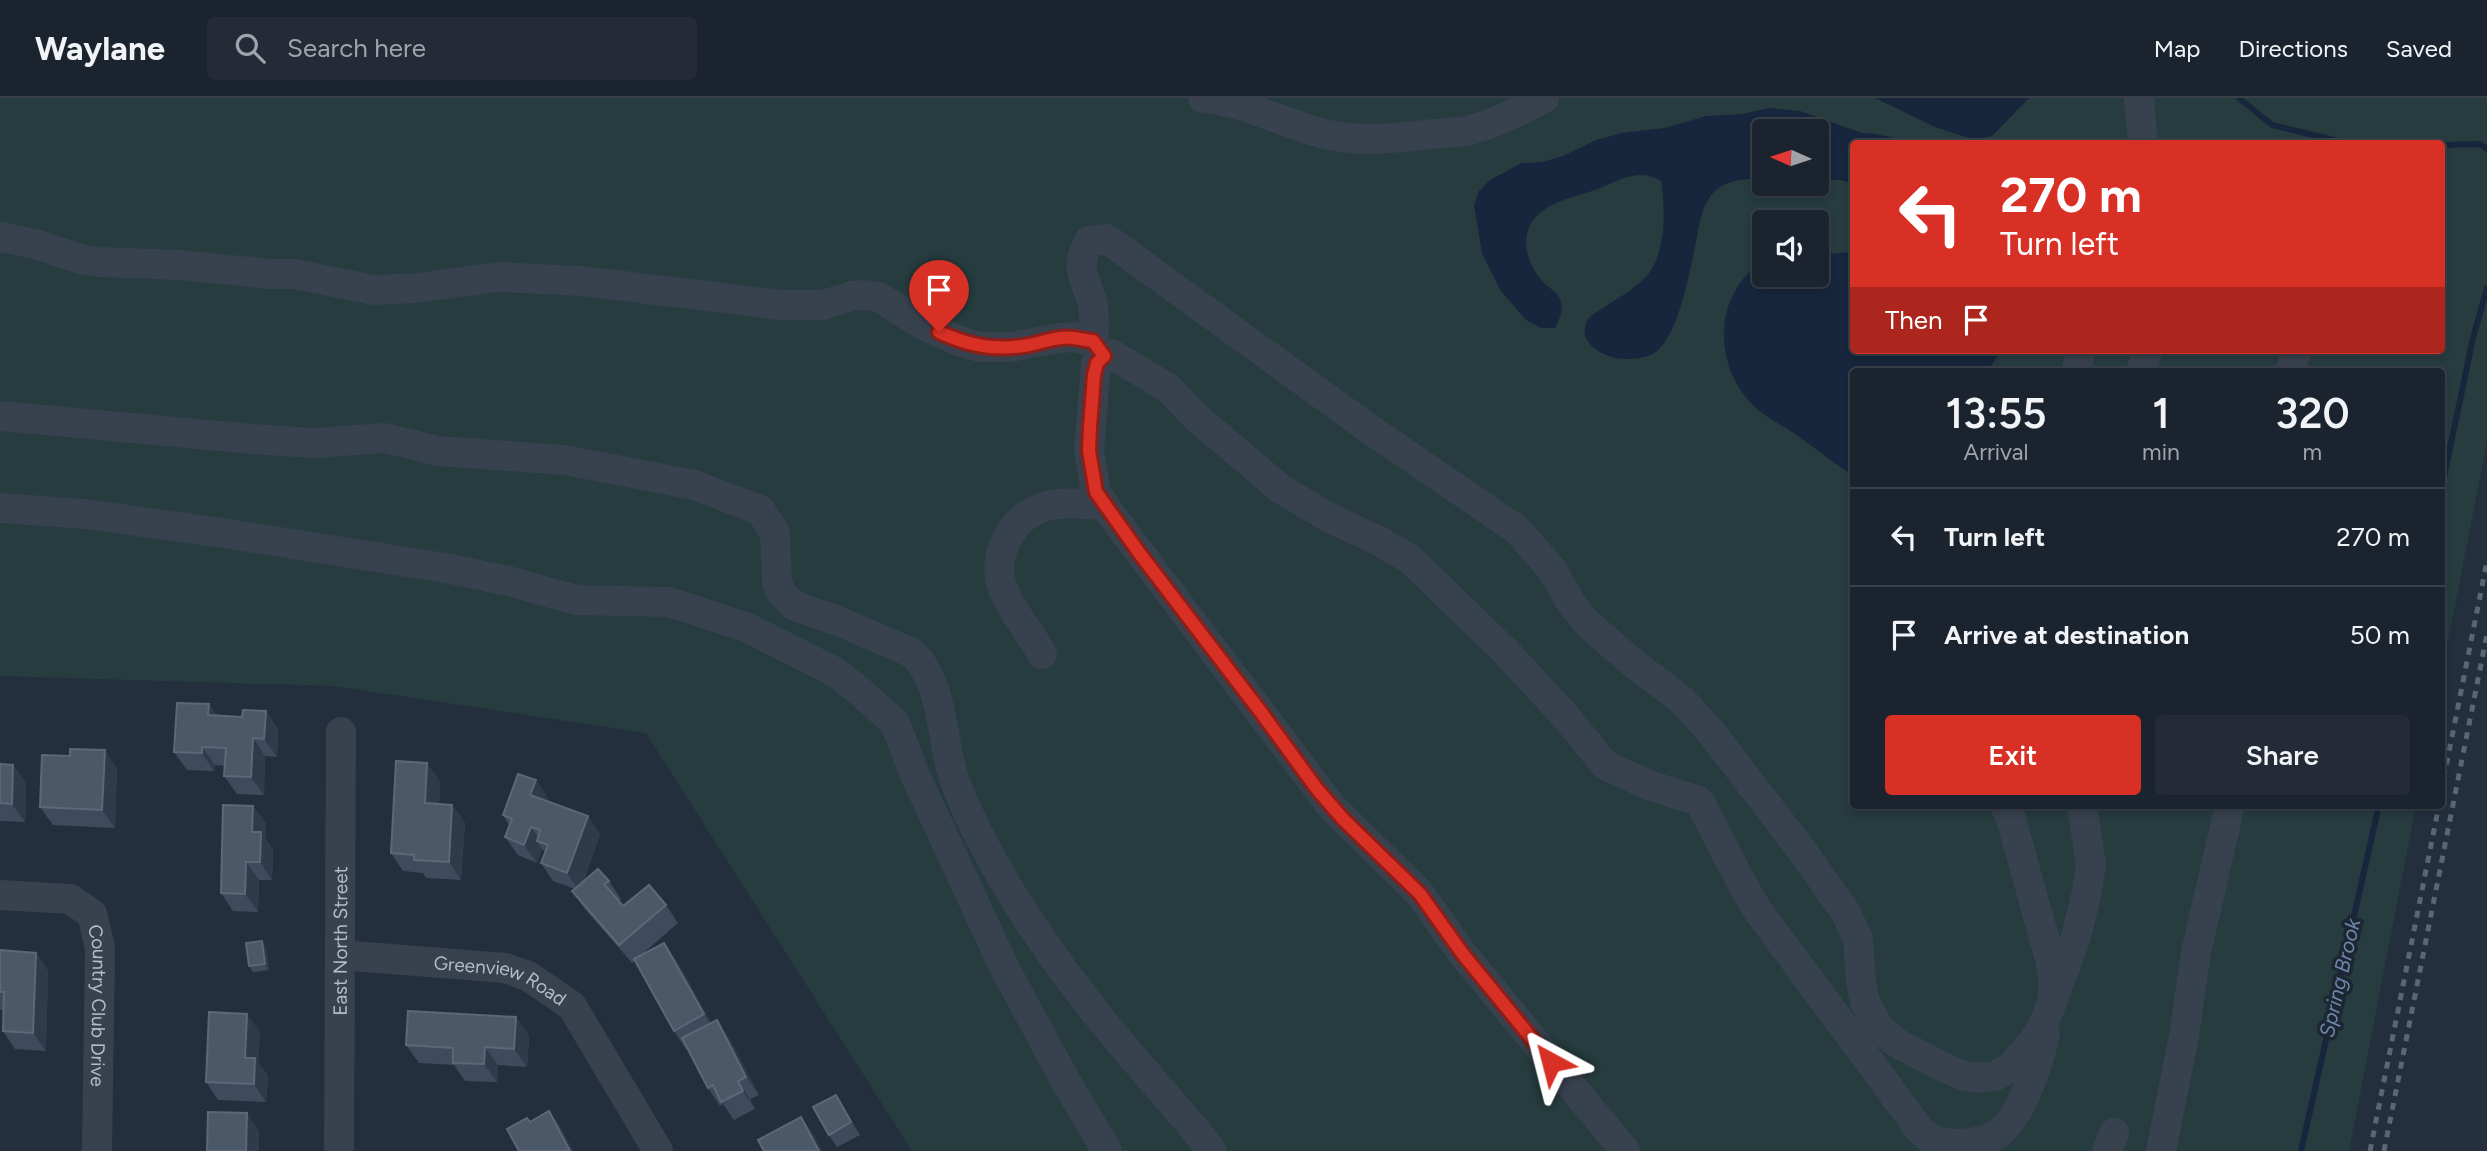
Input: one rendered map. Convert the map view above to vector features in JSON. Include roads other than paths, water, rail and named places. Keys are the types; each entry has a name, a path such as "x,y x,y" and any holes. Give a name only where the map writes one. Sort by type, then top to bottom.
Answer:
{"street":[{"path":"1203,98 1247,107 1266,116 1341,138 1364,139 1403,138 1467,130 1503,118 1544,98"},
{"path":"2139,98 2143,140"},
{"path":"0,237 99,262 295,274 373,290 417,288 498,277 581,281 782,305 823,304 865,295 879,297 939,332 980,346 1011,347 1074,337 1120,358 1168,388 1197,418 1281,489 1326,516 1410,559 1507,653 1567,718 1605,765 1651,786 1699,802 1716,831 1734,872 1756,908 1920,1130 1933,1142 1997,1143 2015,1114 2040,1058 2054,984 2050,959 2007,809"},
{"path":"1625,1151 1462,953 1420,894 1324,797 1096,492 1089,451 1098,349 1092,305 1082,279 1084,249 1089,241 1107,239 1368,428 1516,529 1541,555 1587,623 1683,701 1711,732 1803,852 1846,913 1858,939 1865,1002 1878,1027 1897,1042 1964,1076 1980,1078 1995,1076 2010,1068 2031,1044 2043,1026 2076,937 2087,896 2091,865 2083,809"},
{"path":"0,416 313,443 385,438 438,451 588,463 682,482 760,510 775,533 777,583 782,594 795,606 838,621 912,653 920,660 931,678 956,785 970,816 1028,918 1112,1033 1212,1151"},
{"path":"1042,653 1000,582 1000,558 1004,543 1020,518 1031,511 1064,503 1105,505"},
{"path":"0,508 85,514 451,569 576,600 669,602 746,627 826,667 857,689 895,723 946,751"},
{"path":"895,723 915,775 1004,967 1107,1151"},
{"name":"East North Street","path":"340,1151 341,732"},
{"path":"2161,1151 2180,1062 2196,952 2229,809"},
{"name":"Country Club Drive","path":"0,895 70,899 92,914 100,948 97,1151"},
{"name":"Greenview Road","path":"340,955 505,968 528,976 572,1006 658,1151"}],"water":[{"path":"1875,98 2029,98 1992,136 1975,140 1935,127"},
{"path":"1769,108 1800,111 1823,119 1752,119 1752,179 1731,182 1719,188 1709,198 1701,218 1677,317 1665,342 1648,356 1616,358 1592,346 1586,338 1585,330 1591,316 1645,277 1658,255 1664,212 1661,181 1647,175 1619,180 1556,203 1533,220 1526,238 1528,257 1537,275 1556,293 1562,305 1555,328 1541,328 1526,320 1501,291 1482,254 1474,205 1479,191 1490,180 1522,163 1543,162 1563,156 1596,140 1622,133 1665,128 1706,116 1742,114"},
{"path":"1829,121 1862,133 1902,140 1850,140 1850,182 1829,180"},
{"path":"1850,252 1850,354 1999,354 1990,368 1850,368 1850,474 1754,406 1737,384 1729,366 1724,327 1728,307 1752,271 1752,287 1829,287 1829,254"}],"waterway":[{"name":"Spring Brook","path":"2239,98 2272,125 2334,140"},
{"name":"Spring Brook","path":"2445,145 2480,144 2487,149"},
{"name":"Spring Brook","path":"2445,472 2473,338 2487,288"},
{"name":"Spring Brook","path":"2301,1151 2378,809"}],"railway":[{"path":"2445,772 2487,561"},
{"path":"2384,1151 2487,634"},
{"path":"2370,1151 2438,809"}]}
